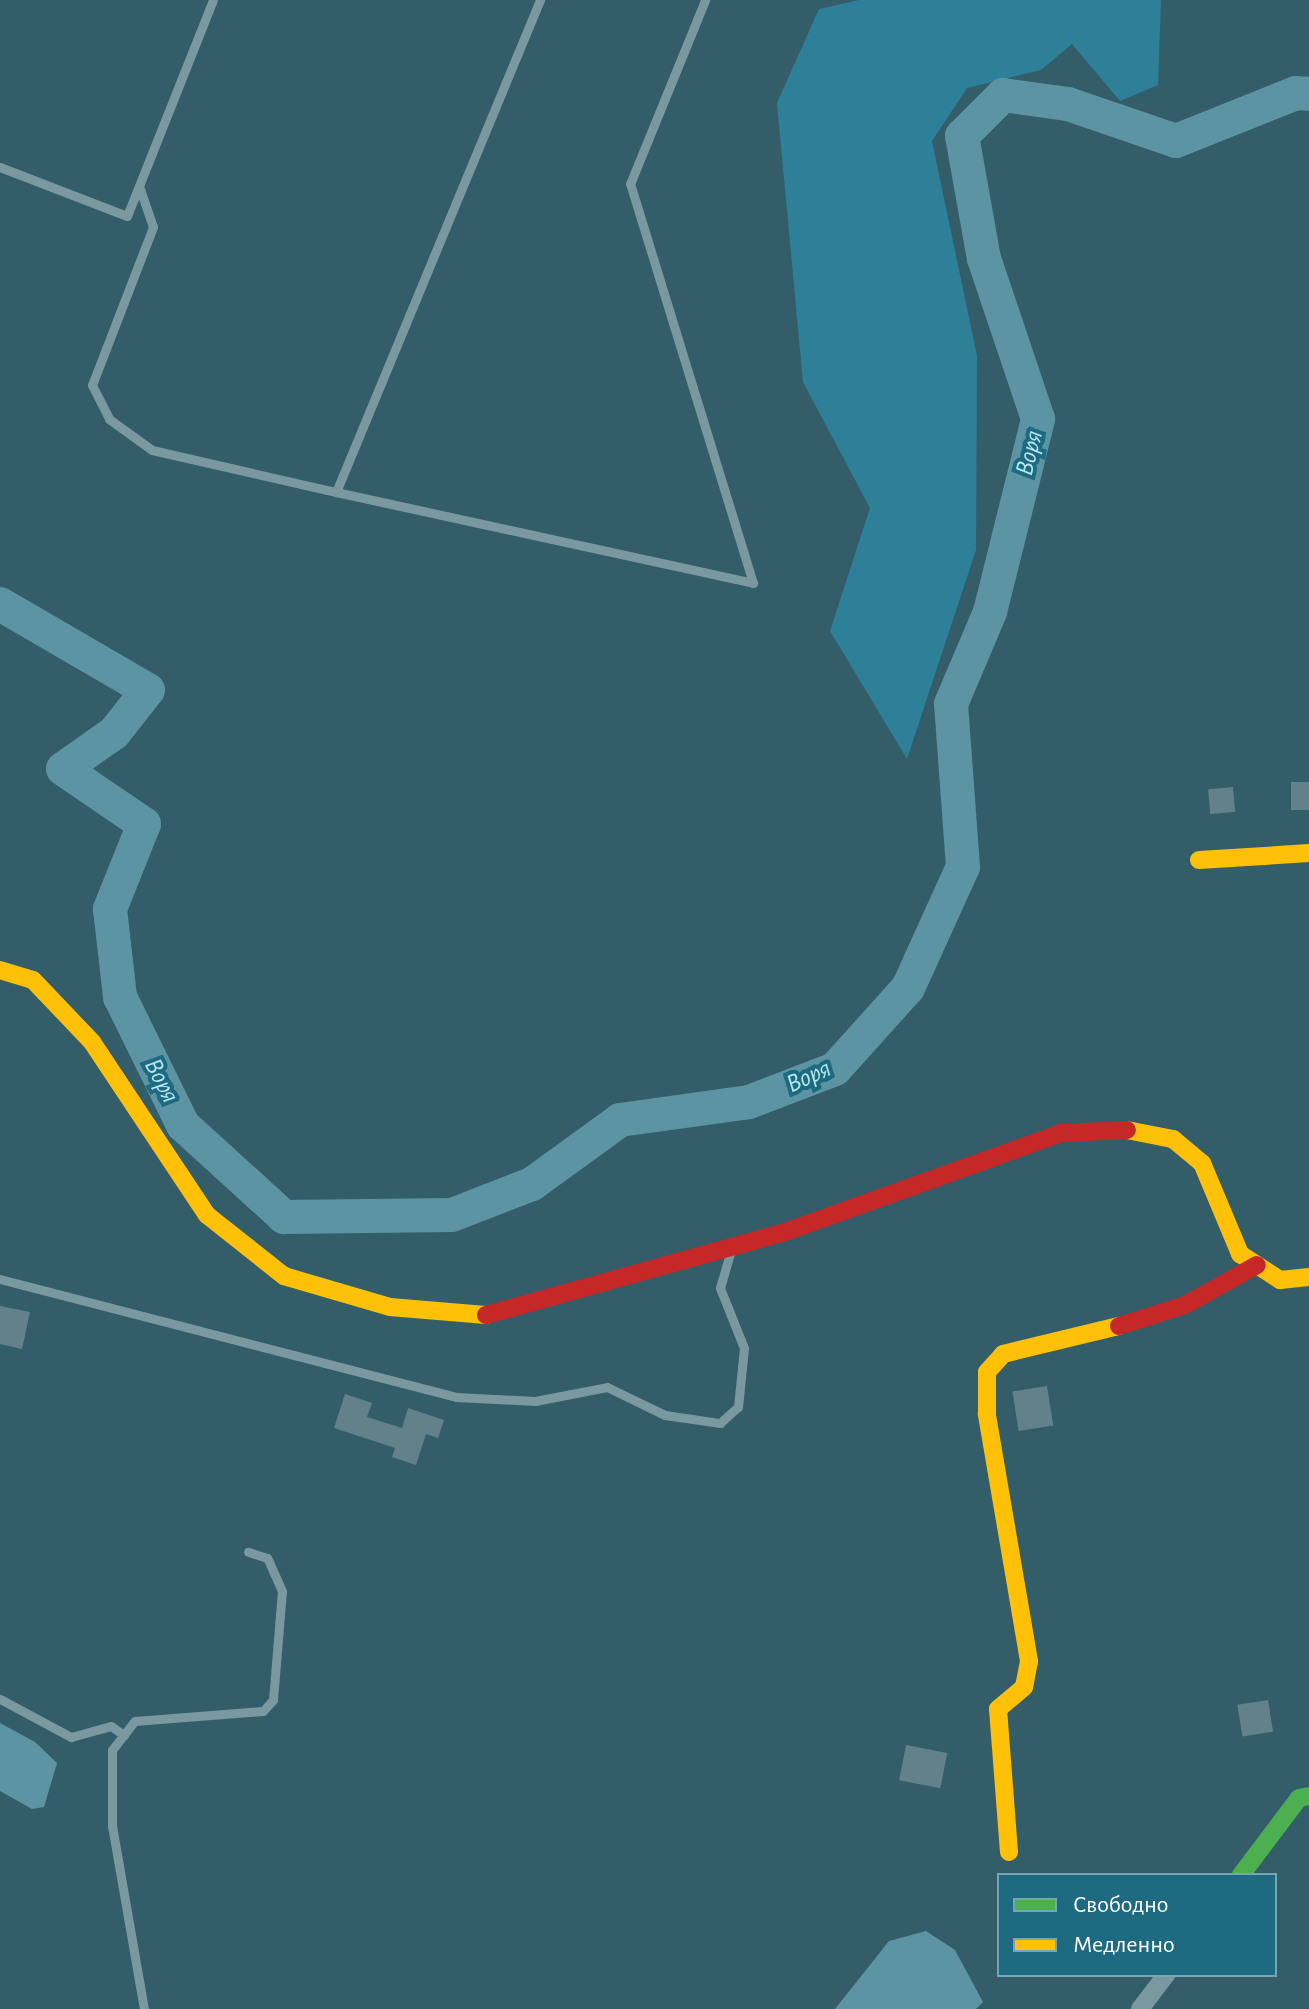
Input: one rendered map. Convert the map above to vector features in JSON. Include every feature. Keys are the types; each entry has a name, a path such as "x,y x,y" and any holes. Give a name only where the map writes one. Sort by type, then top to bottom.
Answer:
{"street":[{"path":"1199,860 1309,853"},
{"path":"0,970 33,980 92,1042 207,1215 284,1276 390,1307 483,1316 732,1247 1062,1133 1119,1128 1173,1139 1202,1163 1240,1254 1280,1280 1309,1277"},
{"path":"1009,1852 998,1709 1024,1687 1029,1661 987,1414 987,1372 1003,1354 1091,1335 1185,1305 1257,1265"},
{"path":"1243,1873 1299,1798 1309,1796"},
{"path":"1140,2009 1164,1977"}],"lane":[{"path":"0,167 127,216 213,0"},
{"path":"336,492 540,0"},
{"path":"139,186 153,227 92,385 109,419 152,450 753,583 630,184 705,0"},
{"path":"0,1279 456,1397 535,1401 607,1387 665,1415 720,1423 738,1407 744,1348 720,1288 732,1247"},
{"path":"144,2009 112,1826 112,1750 135,1721 263,1711 273,1700 282,1591 267,1558 248,1552"},
{"path":"0,1699 71,1737 111,1726 124,1735"}],"shaded area":[{"path":"859,0 1161,0 1158,85 1120,101 1072,44 1041,70 967,88 932,141 977,356 976,550 907,759 830,631 870,508 803,382 777,103 819,9"},
{"path":"0,1723 35,1742 57,1763 44,1807 32,1809 0,1791"},
{"path":"926,1931 955,1950 983,2002 976,2009 835,2009 889,1941"}],"building":[{"path":"1291,782 1309,782 1309,810 1291,810"},
{"path":"1233,787 1235,812 1210,814 1208,789"},
{"path":"0,1306 30,1312 22,1349 0,1344"},
{"path":"1047,1386 1053,1426 1019,1431 1012,1391"},
{"path":"345,1394 372,1403 367,1417 402,1428 408,1408 444,1420 438,1438 426,1434 416,1465 392,1457 395,1448 334,1428"},
{"path":"1268,1700 1273,1732 1242,1736 1237,1705"},
{"path":"906,1745 947,1753 940,1788 899,1780"}],"waterway":[{"name":"Воря","path":"0,604 148,690 114,733 63,769 144,824 110,909 120,997 183,1125 284,1217 452,1215 532,1184 620,1120 749,1102 835,1069 908,988 963,867 951,704 990,612 1038,419 984,259 962,136 1003,95 1068,104 1176,141 1296,93 1309,94"}],"traffic: fast":[{"path":"1243,1873 1299,1798 1309,1796"}],"traffic: slow":[{"path":"1199,860 1309,853"},
{"path":"0,970 33,980 92,1042 207,1215 284,1276 390,1307 486,1315"},
{"path":"1127,1130 1173,1139 1202,1163 1240,1254 1280,1280 1309,1277"},
{"path":"1009,1852 998,1709 1024,1687 1029,1661 987,1414 987,1372 1003,1354 1119,1326"}],"traffic: jam":[{"path":"486,1315 785,1232 1062,1133 1127,1130"},
{"path":"1119,1326 1185,1305 1257,1265"}]}
